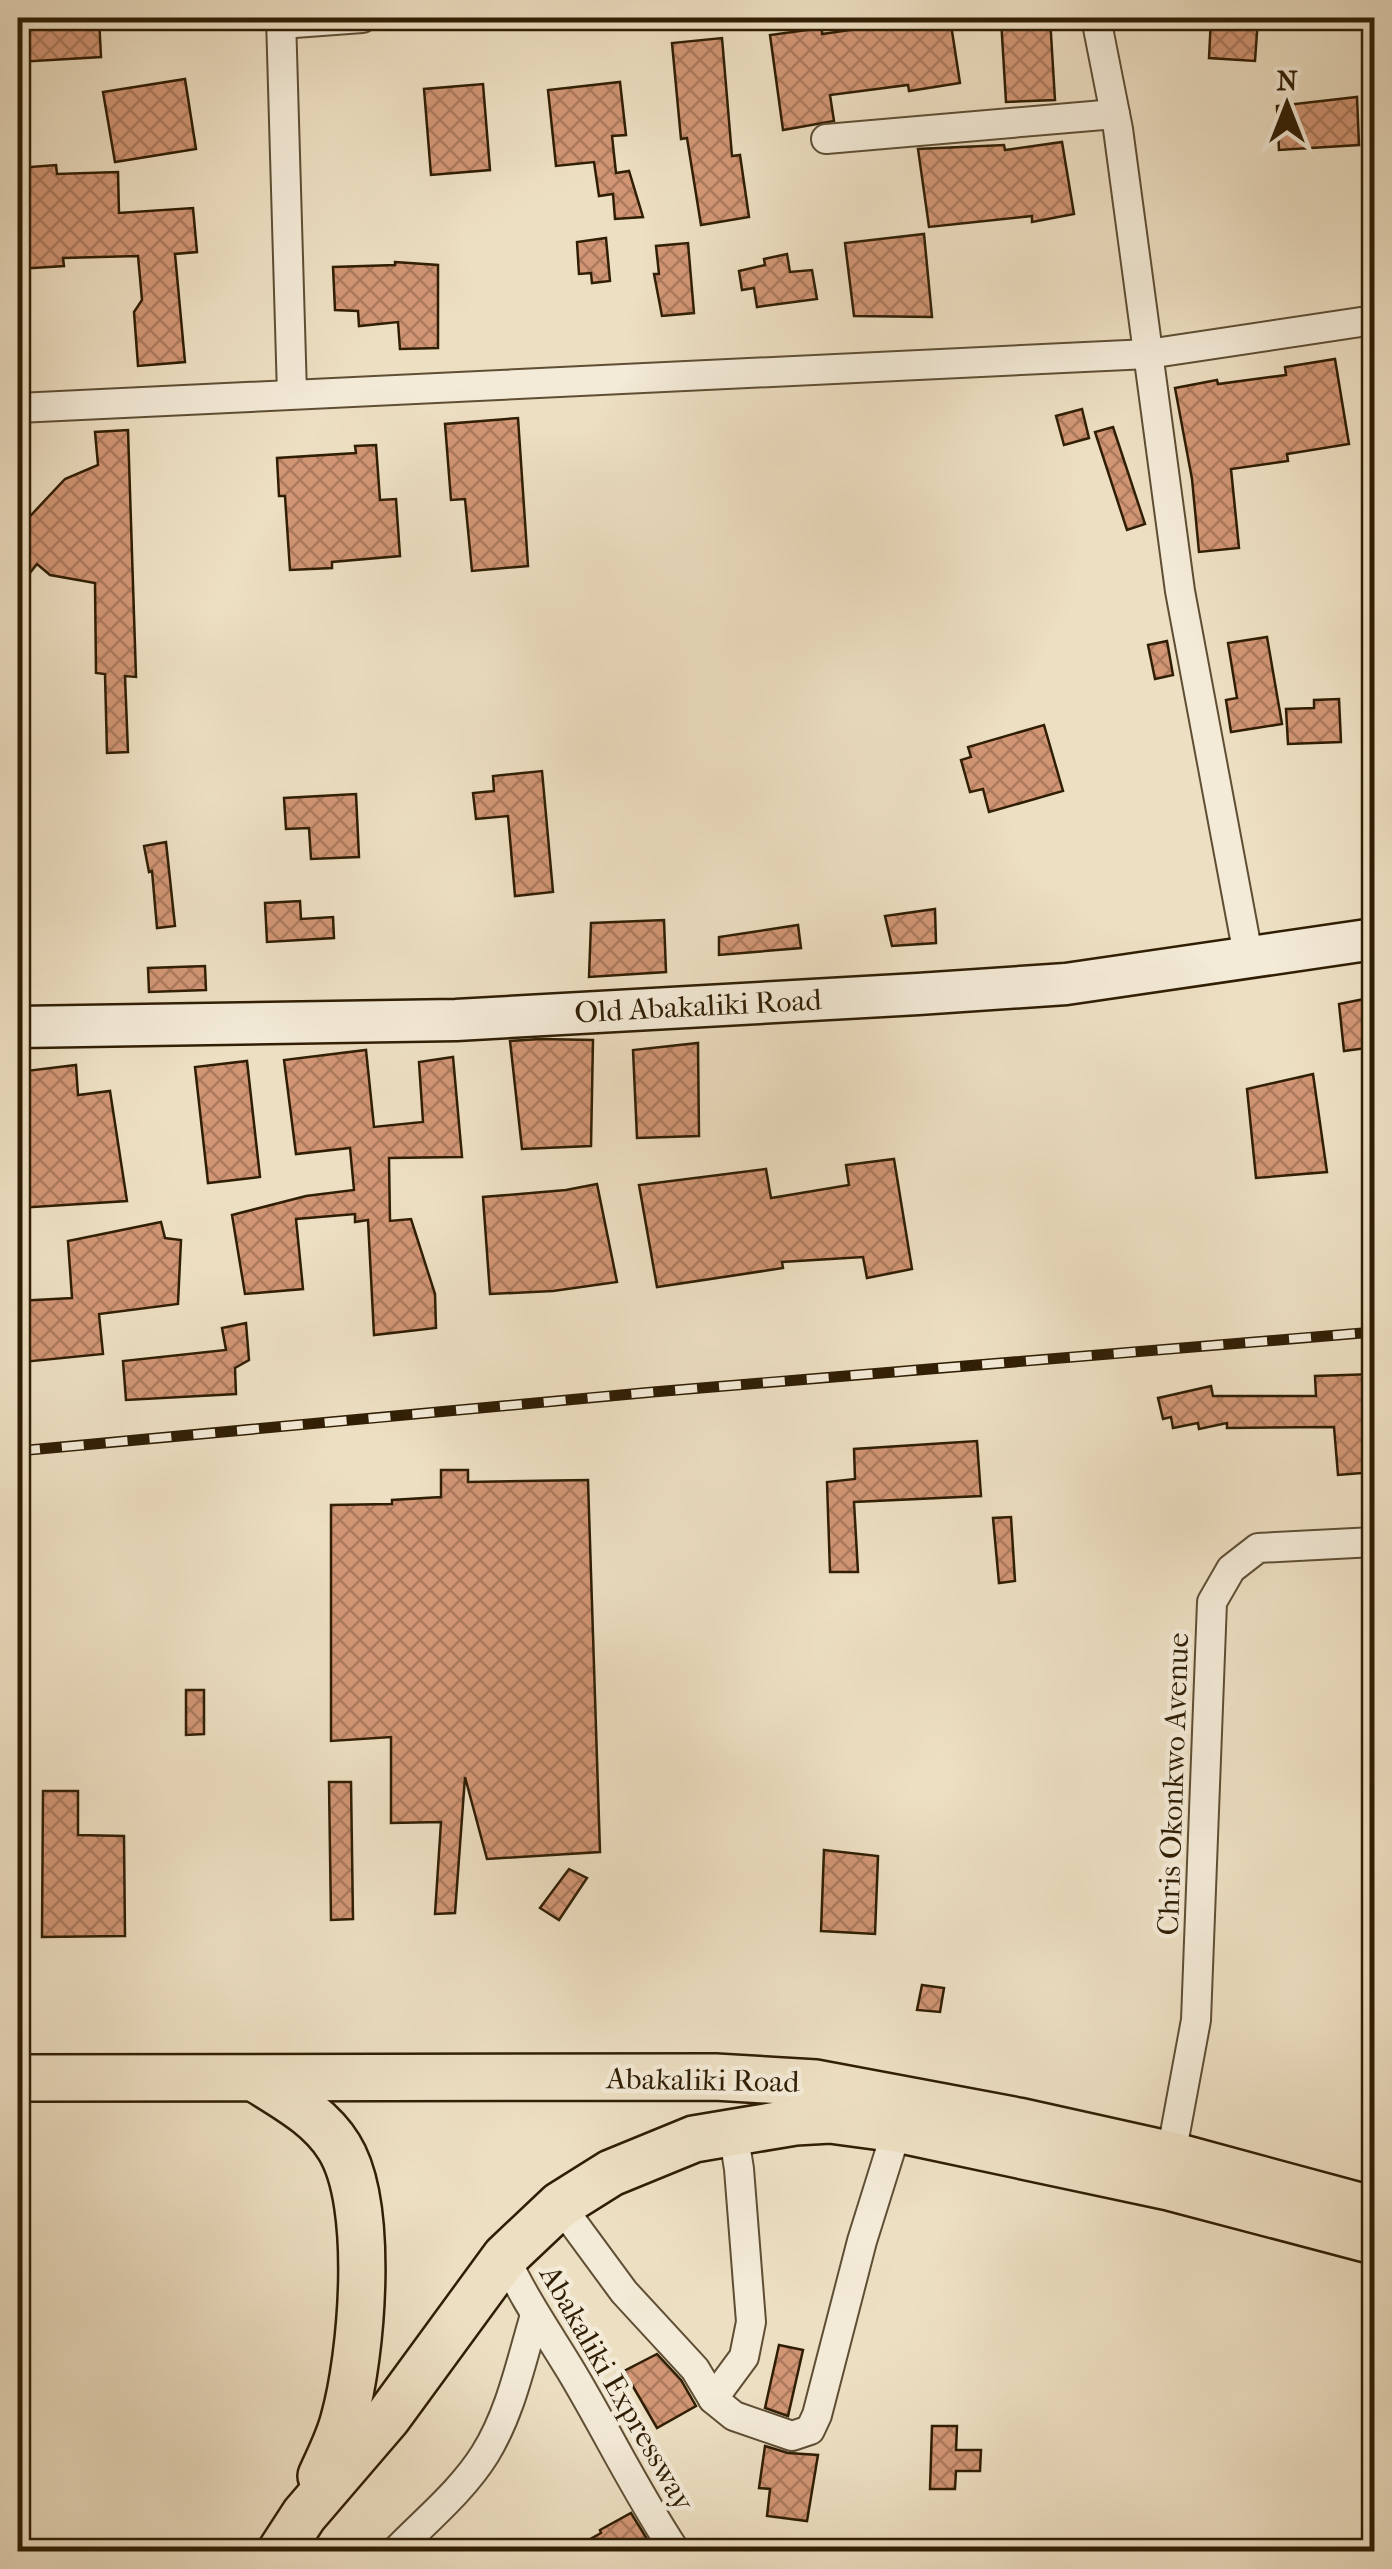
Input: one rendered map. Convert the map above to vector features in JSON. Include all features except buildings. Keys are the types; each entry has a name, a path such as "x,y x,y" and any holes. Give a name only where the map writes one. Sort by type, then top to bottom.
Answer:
{"highway":[{"name":"Abakaliki Road","path":"18,2078 714,2077 816,2083 1171,2154 1374,2210"},
{"path":"256,2079 300,2106 338,2144 348,2163 362,2233 358,2327 344,2419 292,2533"},
{"name":"Abakaliki Road","path":"292,2533 388,2417 505,2257 560,2205 611,2173 694,2139 732,2130 830,2120 897,2129 1169,2187 1374,2242"}],"main road":[{"name":"Old Abakaliki Road","path":"18,1027 456,1020 899,995 1066,984 1374,939"}],"street":[{"path":"292,394 281,21 362,18"},
{"path":"1096,18 1115,114 1180,591 1248,955"},
{"path":"826,139 1115,114"},
{"path":"18,408 1148,354 1374,320"},
{"name":"Chris Okonkwo Avenue","path":"1171,2154 1196,2020 1212,1602 1231,1569 1258,1548 1374,1542"},
{"path":"560,2205 624,2292 695,2369 714,2399 734,2416 792,2436 810,2430 897,2129"},
{"path":"714,2399 744,2358 750,2322 739,2169 732,2130"},
{"name":"Abakaliki Expressway","path":"505,2257 535,2315 676,2552"},
{"path":"395,2552 469,2477 486,2452 507,2410 535,2315"}],"railway":[{"path":"18,1451 653,1392 1374,1332"}]}
